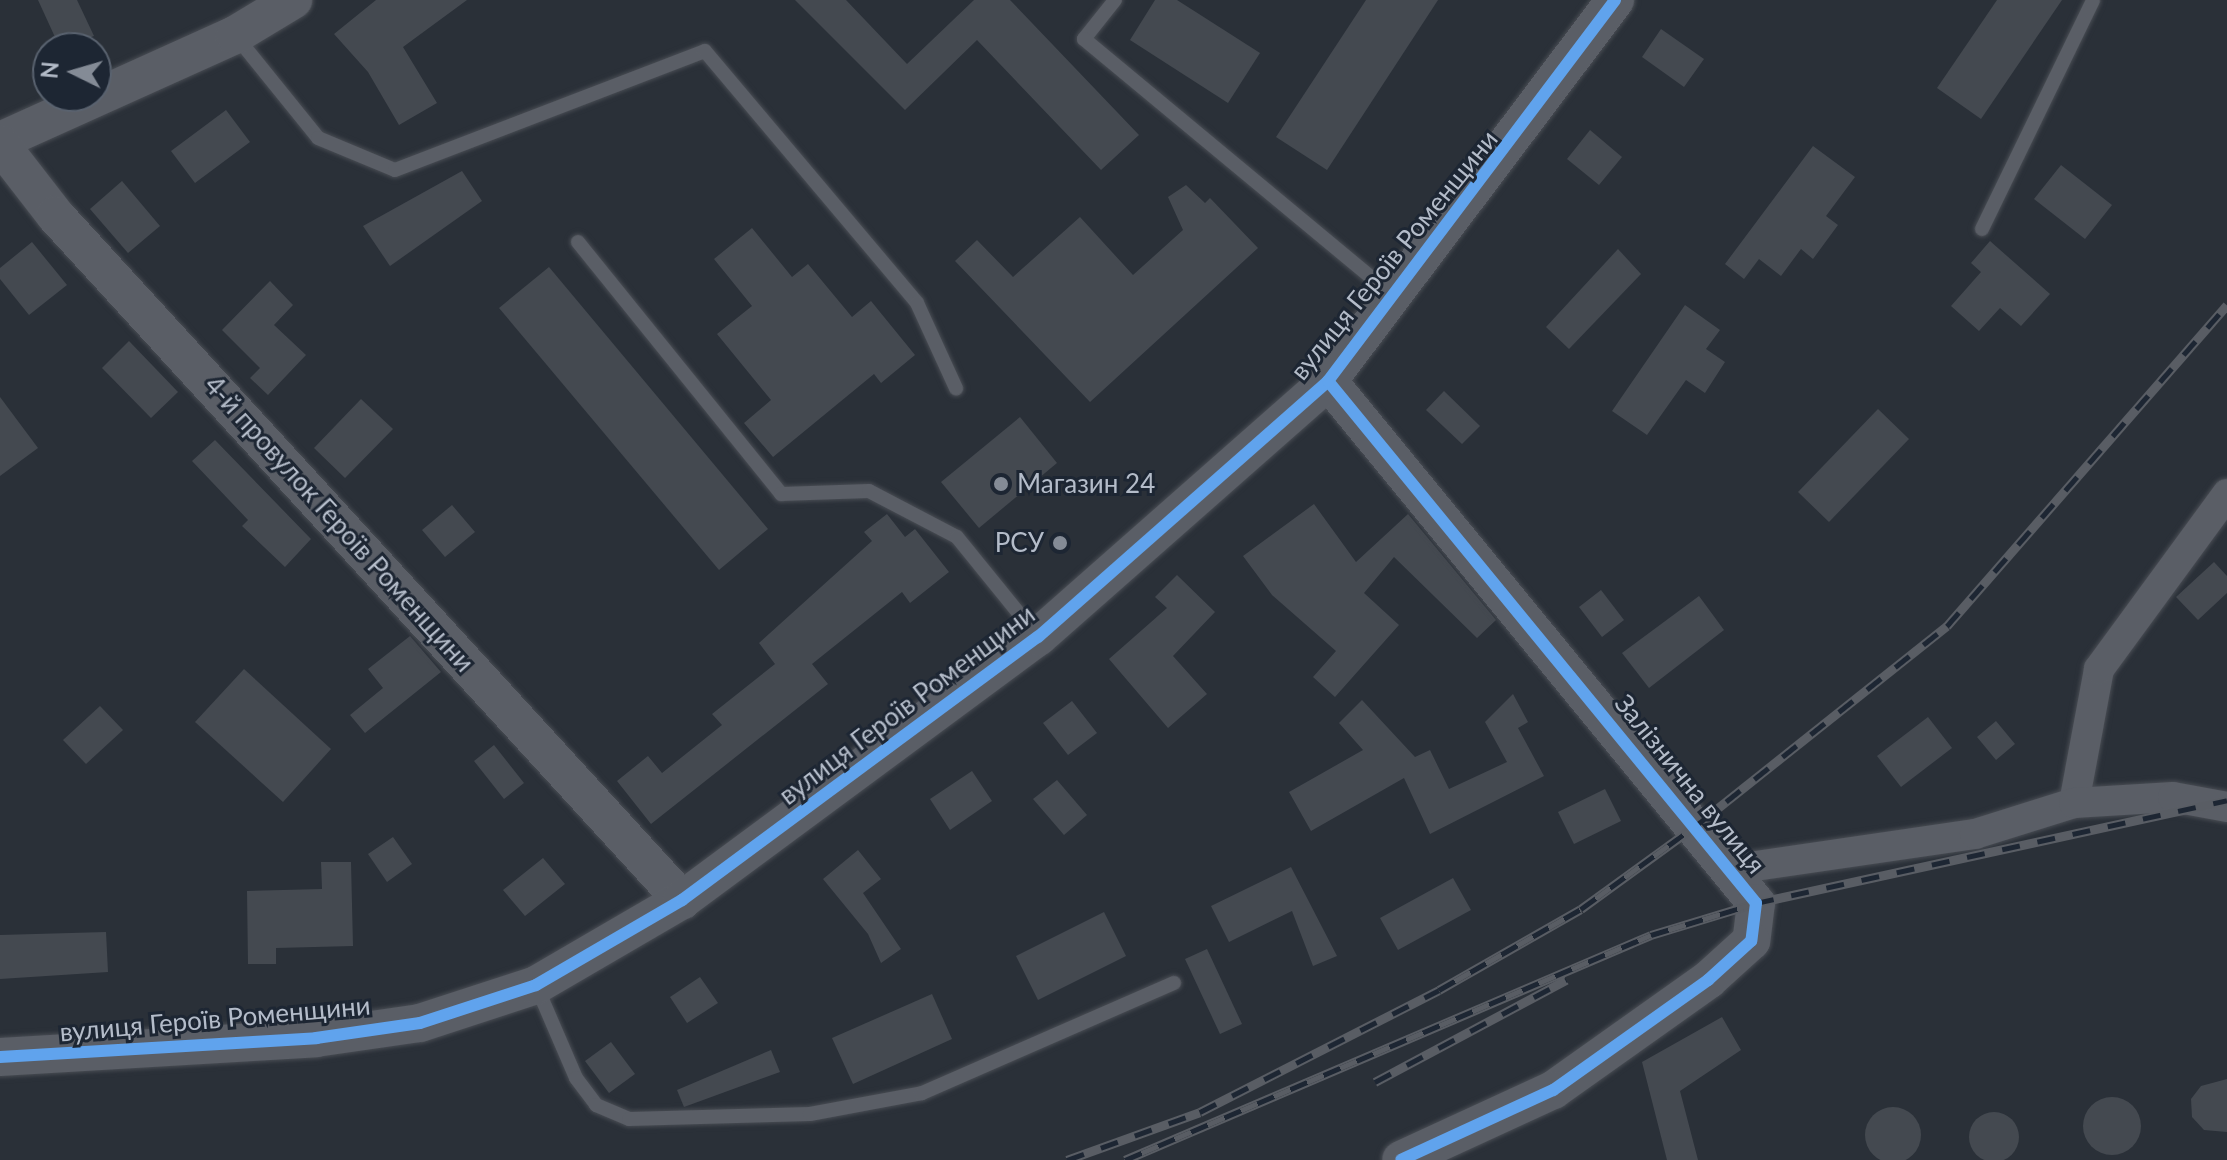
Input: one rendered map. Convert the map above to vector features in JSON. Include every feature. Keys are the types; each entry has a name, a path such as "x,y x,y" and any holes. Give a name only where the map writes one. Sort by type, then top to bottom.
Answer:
{"street":[{"path":"0,143 235,35 293,0"},
{"name":"вулиця Героїв Роменщини","path":"0,1057 316,1038 420,1023 536,985 682,900 1038,637 1328,381 1395,297 1615,0"},
{"name":"4-й провулок Героїв Роменщини","path":"0,143 55,215 682,900"},
{"name":"Залізнична вулиця","path":"1328,381 1735,869 1756,903 1758,923 1751,941 1708,980 1553,1090 1401,1160"},
{"path":"2074,803 2099,669 2227,494"},
{"path":"1735,869 1975,834 2074,803 2173,797 2227,807"}],"lane":[{"path":"1115,0 1084,39 1395,297"},
{"path":"1982,229 2093,0"},
{"path":"235,35 318,138 395,170 705,51 917,303 956,388"},
{"path":"578,242 781,494 869,491 957,537 1038,637"},
{"path":"536,985 576,1078 596,1105 629,1119 810,1114 922,1093 1174,983"}],"building":[{"path":"38,0 77,0 92,32 53,32"},
{"path":"376,0 467,0 403,47 437,103 399,125 368,72 334,34"},
{"path":"795,0 846,0 907,64 974,0 1010,0 1139,135 1101,170 977,40 905,110"},
{"path":"1155,0 1177,0 1260,53 1228,103 1130,40"},
{"path":"1366,0 1438,0 1327,170 1276,137"},
{"path":"1997,0 2062,0 1981,119 1937,88"},
{"path":"1661,29 1704,59 1684,87 1642,57"},
{"path":"226,110 250,142 195,183 171,151"},
{"path":"1590,130 1622,157 1599,185 1567,159"},
{"path":"1813,146 1855,177 1826,216 1838,225 1813,259 1801,249 1781,276 1759,259 1744,279 1725,264"},
{"path":"2061,165 2112,205 2085,239 2034,199"},
{"path":"462,171 482,201 390,266 363,226"},
{"path":"122,181 160,226 128,253 90,209"},
{"path":"1186,185 1205,203 1210,198 1258,248 1090,402 955,261 977,240 1013,277 1080,217 1133,275 1183,230 1168,197"},
{"path":"752,228 792,277 808,264 852,317 871,301 915,355 881,383 874,374 773,457 744,423 771,400 717,334 752,306 714,259"},
{"path":"1990,241 2050,294 2021,326 2000,308 1979,331 1951,306 1981,272 1971,263"},
{"path":"32,242 67,285 29,315 0,279 0,268"},
{"path":"1618,249 1641,274 1569,349 1546,327"},
{"path":"549,267 768,529 719,570 499,308"},
{"path":"270,281 293,305 274,325 306,355 268,395 250,378 260,368 222,330"},
{"path":"1685,305 1720,330 1706,349 1725,362 1705,393 1686,380 1647,435 1612,411"},
{"path":"129,341 178,392 151,418 102,368"},
{"path":"1444,391 1480,426 1462,444 1426,410"},
{"path":"0,397 38,448 0,476"},
{"path":"361,399 393,429 345,478 314,448"},
{"path":"1878,409 1909,439 1829,522 1798,492"},
{"path":"1020,417 1057,463 979,528 941,482"},
{"path":"215,440 311,539 285,567 242,526 248,520 192,461"},
{"path":"1314,504 1356,562 1408,514 1496,620 1477,638 1394,557 1364,593 1399,625 1335,697 1313,677 1336,651 1272,595 1243,556"},
{"path":"452,505 475,532 445,557 422,530"},
{"path":"887,514 905,537 915,529 949,572 910,603 902,592 812,664 828,684 651,824 617,781 648,756 662,773 722,725 712,714 775,664 759,643 872,541 864,532"},
{"path":"2214,562 2227,576 2227,593 2198,620 2176,597"},
{"path":"1177,575 1215,612 1173,656 1207,694 1168,728 1109,659 1167,608 1155,597"},
{"path":"1601,590 1624,620 1602,637 1579,607"},
{"path":"1699,596 1724,630 1649,688 1622,653"},
{"path":"410,636 441,672 365,733 350,715 383,688 368,669"},
{"path":"244,669 331,749 283,802 195,722"},
{"path":"1513,694 1528,722 1518,728 1544,776 1430,834 1404,778 1311,831 1289,792 1363,750 1339,723 1362,700 1415,757 1430,750 1449,789 1507,762 1485,722"},
{"path":"1072,701 1097,733 1068,755 1043,723"},
{"path":"100,706 123,730 86,764 63,740"},
{"path":"1928,717 1952,748 1901,787 1877,756"},
{"path":"1996,721 2015,744 1996,760 1977,737"},
{"path":"494,745 524,783 504,799 474,761"},
{"path":"972,771 992,801 950,830 930,799"},
{"path":"1057,780 1087,815 1064,835 1033,799"},
{"path":"1605,789 1621,821 1574,844 1558,812"},
{"path":"393,837 412,864 387,882 368,854"},
{"path":"858,850 881,879 863,893 901,949 881,963 868,934 823,879"},
{"path":"543,858 565,884 525,916 503,890"},
{"path":"321,862 351,862 353,946 276,948 276,964 248,964 247,891 322,889"},
{"path":"1291,867 1337,956 1313,966 1292,911 1229,942 1211,906"},
{"path":"1453,878 1471,910 1398,950 1380,918"},
{"path":"1104,912 1126,956 1038,1000 1016,956"},
{"path":"106,932 108,972 0,979 0,935"},
{"path":"1207,949 1242,1024 1220,1034 1185,959"},
{"path":"700,977 718,1003 687,1023 670,997"},
{"path":"932,994 952,1039 853,1084 832,1038"},
{"path":"1722,1017 1741,1050 1680,1091 1698,1160 1667,1160 1642,1062"},
{"path":"611,1042 635,1074 609,1093 585,1061"},
{"path":"771,1050 780,1072 684,1107 677,1090"},
{"path":"2227,1079 2227,1132 2204,1130 2192,1117 2191,1099 2201,1086"},
{"path":"2112,1097 2132,1106 2141,1126 2132,1146 2112,1155 2092,1146 2083,1126 2092,1106"},
{"path":"1893,1107 1913,1115 1921,1135 1913,1155 1893,1163 1873,1155 1865,1135 1873,1115"},
{"path":"1994,1112 2011,1120 2019,1137 2011,1154 1994,1162 1977,1154 1969,1137 1977,1120"}],"railway":[{"path":"1067,1160 1200,1112 1439,990 1581,909 1698,824 1947,626 2227,305"},
{"path":"1125,1160 1651,935 1756,903 2227,800"},
{"path":"1375,1082 1566,980"}],"cycle path":[{"path":"0,1057 316,1038 420,1023 536,985 682,900 1038,637 1328,381 1615,0"},
{"path":"1328,381 1756,903 1751,941 1708,980 1553,1090 1401,1160"}],"place":[{"name":"Магазин 24","path":"1001,484"},
{"name":"РСУ","path":"1060,543"}]}
